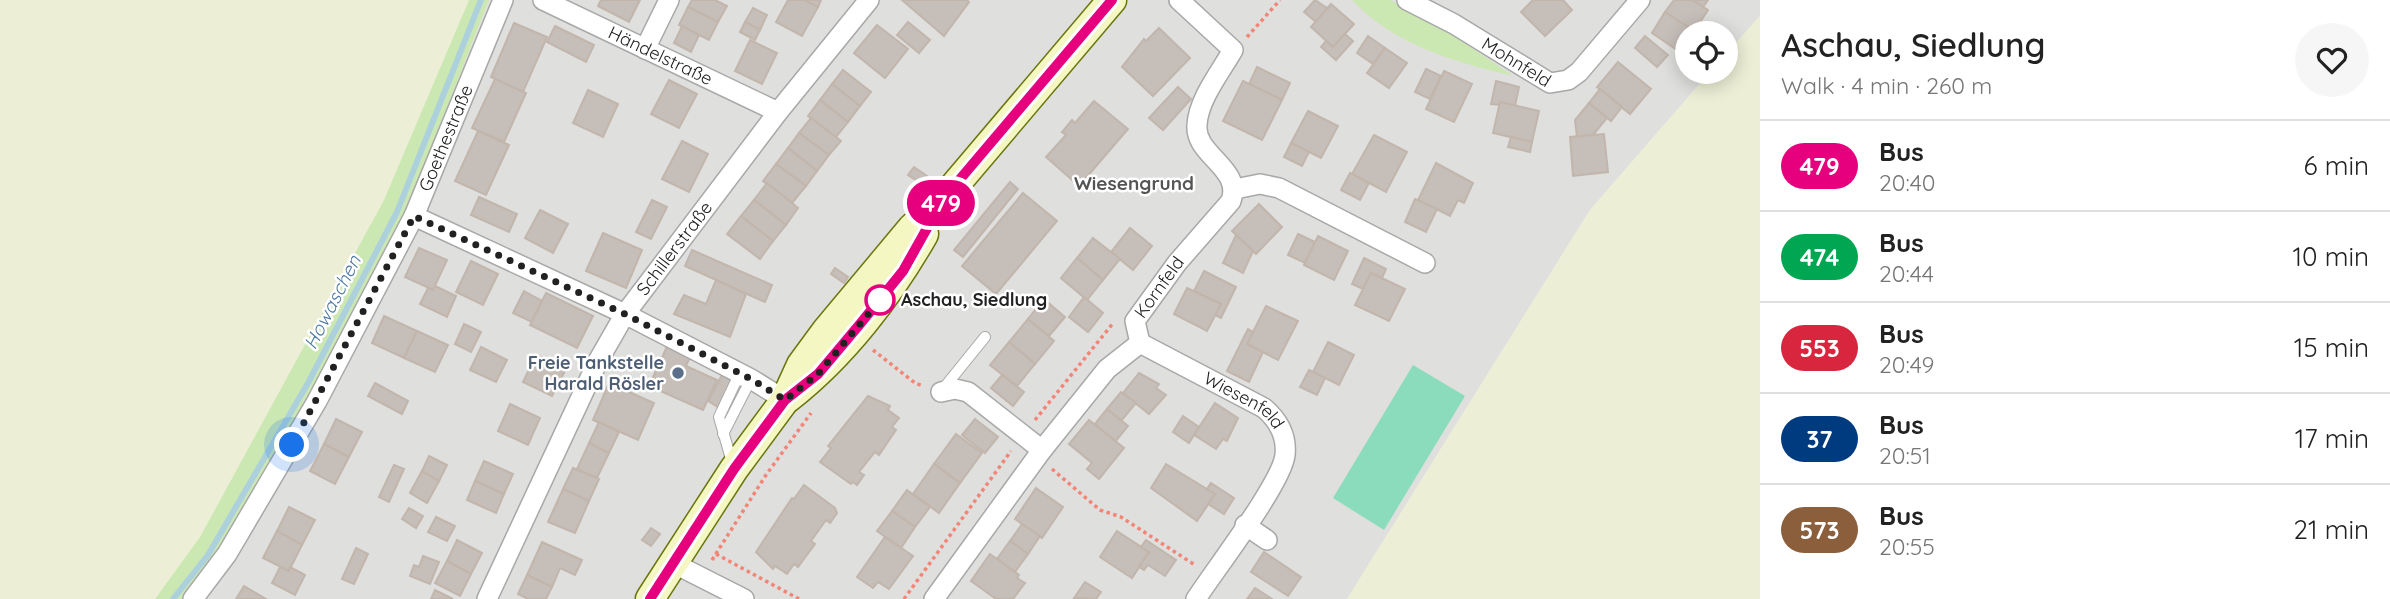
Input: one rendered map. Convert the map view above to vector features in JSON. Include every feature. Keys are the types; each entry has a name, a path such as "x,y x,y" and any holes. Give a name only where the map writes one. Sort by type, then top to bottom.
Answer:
{"main road":[{"path":"650,599 734,469 785,400 801,365 826,331 912,228 944,198 1112,0"},
{"path":"668,599 675,564"}],"street":[{"name":"Goethestraße","path":"192,599 227,554 317,401 414,216 503,0"},
{"name":"Händelstraße","path":"543,0 778,112"},
{"path":"645,49 669,0"},
{"name":"Schillerstraße","path":"487,599 598,361 625,314 778,112 869,0"},
{"path":"1179,0 1233,50 1198,114 1196,127 1198,138 1235,189 1260,184 1279,188 1425,263"},
{"name":"Mohnfeld","path":"1407,0 1454,24 1550,83 1568,80 1579,72 1640,0"},
{"name":"Kornfeld","path":"934,599 1040,453 1107,369 1140,342 1135,321 1177,263 1231,201 1235,189"},
{"path":"414,216 625,314 751,379 785,400"},
{"name":"Wiesenfeld","path":"1140,342 1251,399 1274,417 1284,438 1283,464 1196,599"},
{"path":"941,392 955,389 968,392 1023,435 1040,453"},
{"path":"1245,526 1268,540"},
{"path":"675,564 744,599"}],"lane":[{"path":"941,392 985,337"},
{"path":"734,469 722,435 719,417 736,381 751,379"}],"path":[{"path":"1233,50 1280,0"},
{"path":"904,599 1023,435 1121,313 1135,321"},
{"path":"869,346 915,383 941,392"},
{"path":"1040,453 1100,510 1121,517 1212,575"},
{"path":"716,554 799,599"}],"shaded area":[{"name":"Wiesengrund","path":"489,0 1760,0 1760,16 1738,41 1738,21 1675,21 1675,84 1700,84 1590,210 1347,599 185,599 406,213"}],"green space":[{"path":"0,0 469,0 384,200 200,537 155,599 0,599"},
{"path":"469,0 489,0 406,213 311,393 217,557 185,599 155,599 200,537 384,200"},
{"path":"1352,0 1390,0 1425,16 1513,76 1426,50 1387,29"},
{"path":"1760,16 1760,599 1347,599 1590,210 1700,84 1738,84 1738,41"},
{"path":"1413,365 1465,396 1384,530 1333,498"}],"building":[{"path":"601,0 640,0 629,22 598,6"},
{"path":"692,0 715,0 727,6 718,22 688,7"},
{"path":"788,0 805,0 818,7 802,36 776,22"},
{"path":"805,0 821,0 818,7"},
{"path":"902,0 967,0 969,2 944,36"},
{"path":"1315,0 1327,8 1316,22 1304,12"},
{"path":"1533,0 1563,0 1572,10 1545,36 1521,12"},
{"path":"1674,0 1693,0 1708,10 1701,21 1679,21 1665,12"},
{"path":"1693,0 1708,0 1703,7"},
{"path":"1331,4 1354,24 1333,47 1311,27"},
{"path":"688,7 718,22 709,40 679,25"},
{"path":"753,8 767,15 760,30 745,22"},
{"path":"1665,12 1679,21 1675,21 1675,49 1652,33"},
{"path":"745,22 760,30 755,40 740,32"},
{"path":"908,22 930,40 919,53 897,35"},
{"path":"514,23 547,37 523,92 491,77"},
{"path":"877,25 908,49 885,78 854,53"},
{"path":"555,26 594,45 586,62 547,42"},
{"path":"682,26 699,35 691,52 674,43"},
{"path":"1159,28 1190,58 1153,96 1122,67 1144,39 1146,41"},
{"path":"1345,34 1353,41 1336,60 1321,47 1326,41 1333,47"},
{"path":"1368,36 1385,48 1373,64 1357,53"},
{"path":"1645,36 1668,55 1657,67 1635,48"},
{"path":"750,40 777,53 762,84 735,71"},
{"path":"1385,48 1407,63 1389,88 1367,73"},
{"path":"1618,62 1651,89 1630,114 1597,87"},
{"path":"1257,67 1290,83 1282,100 1249,84"},
{"path":"1426,69 1441,76 1430,99 1415,92"},
{"path":"843,70 871,92 860,106 832,84"},
{"path":"1444,71 1472,84 1454,122 1426,109"},
{"path":"495,79 526,93 504,142 472,128"},
{"path":"669,80 697,94 679,128 651,114"},
{"path":"1243,81 1282,100 1262,140 1223,121"},
{"path":"1496,81 1519,87 1515,106 1491,104"},
{"path":"832,84 860,106 848,122 820,100"},
{"path":"1178,87 1191,99 1163,130 1149,118"},
{"path":"1600,89 1622,107 1611,121 1589,103"},
{"path":"588,90 618,104 603,137 573,123"},
{"path":"820,100 848,122 836,137 808,116"},
{"path":"1094,101 1128,129 1079,186 1046,157 1066,135 1062,132 1072,120 1075,123"},
{"path":"1500,102 1539,111 1532,142 1493,133"},
{"path":"1589,103 1607,118 1593,135 1577,137 1575,120"},
{"path":"1308,111 1338,126 1321,158 1291,143"},
{"path":"811,118 841,141 829,155 799,133"},
{"path":"478,131 509,145 486,195 455,181"},
{"path":"799,133 829,155 817,171 788,148"},
{"path":"1604,134 1608,172 1573,176 1570,137"},
{"path":"1374,135 1407,152 1386,192 1352,174"},
{"path":"1511,137 1532,142 1530,152 1508,147"},
{"path":"682,141 708,154 689,192 662,179"},
{"path":"1291,143 1309,152 1302,166 1284,157"},
{"path":"788,148 817,171 806,186 776,164"},
{"path":"1436,163 1473,183 1464,203 1458,200 1450,216 1418,200"},
{"path":"776,164 806,186 792,203 763,181"},
{"path":"914,167 927,176 922,184 908,175"},
{"path":"1350,173 1369,183 1360,200 1341,190"},
{"path":"1010,182 1018,189 963,257 954,250"},
{"path":"767,183 798,208 786,225 754,200"},
{"path":"1023,193 1057,221 996,294 962,266"},
{"path":"479,197 517,214 509,232 471,215"},
{"path":"1415,199 1437,209 1426,232 1405,222"},
{"path":"652,200 667,207 651,239 636,232"},
{"path":"754,200 786,225 773,241 741,216"},
{"path":"1259,204 1282,227 1256,254 1232,231"},
{"path":"540,210 568,224 553,253 525,238"},
{"path":"741,216 773,241 760,259 727,234"},
{"path":"1130,228 1152,246 1133,270 1111,252"},
{"path":"603,233 642,250 626,288 586,271"},
{"path":"1298,234 1315,242 1305,263 1288,255"},
{"path":"1236,235 1253,251 1243,273 1223,263"},
{"path":"1318,236 1348,251 1334,280 1304,265"},
{"path":"1093,238 1120,259 1103,280 1077,258"},
{"path":"419,248 447,260 433,290 405,277"},
{"path":"692,250 772,285 765,302 685,266"},
{"path":"1077,258 1103,280 1087,300 1061,278"},
{"path":"1364,258 1386,269 1382,278 1371,273 1363,289 1352,284"},
{"path":"471,261 498,274 483,305 456,292"},
{"path":"835,268 848,277 844,283 831,274"},
{"path":"1204,271 1236,287 1221,318 1215,315 1221,304 1194,291"},
{"path":"1371,273 1405,289 1389,321 1355,305"},
{"path":"716,280 746,294 730,337 674,314 684,295 706,304"},
{"path":"435,286 456,296 447,317 420,304 428,288 433,290"},
{"path":"1187,288 1221,304 1207,331 1174,314"},
{"path":"524,291 542,301 532,322 513,313"},
{"path":"546,293 593,316 577,348 530,325"},
{"path":"1084,297 1103,313 1088,332 1069,317"},
{"path":"1044,299 1065,317 1049,336 1028,319"},
{"path":"1266,306 1298,321 1278,360 1247,344"},
{"path":"384,316 417,331 404,358 372,343"},
{"path":"1028,319 1054,341 1035,364 1009,342"},
{"path":"464,324 481,332 471,352 455,344"},
{"path":"1248,329 1253,332 1247,344 1263,352 1249,382 1227,371"},
{"path":"417,331 448,345 435,372 404,358"},
{"name":"Freie Tankstelle Harald Rösler","path":"669,342 692,352 686,366 717,380 703,410 649,386"},
{"path":"1009,342 1035,364 1017,386 990,365"},
{"path":"1328,342 1354,355 1339,385 1313,372"},
{"path":"481,347 507,360 496,382 470,370"},
{"path":"536,355 566,369 552,396 523,382"},
{"path":"1309,370 1325,378 1317,395 1300,387"},
{"path":"1139,373 1159,384 1156,388 1166,395 1149,414 1123,393"},
{"path":"722,375 748,390 734,417 708,401"},
{"path":"1002,375 1024,392 1013,406 991,388"},
{"path":"375,383 408,401 402,414 368,396"},
{"path":"609,383 654,403 638,440 593,420"},
{"path":"1121,392 1136,403 1121,421 1107,409"},
{"path":"868,396 890,406 888,410 899,418 892,427 896,430 879,455 875,452 859,472 864,475 857,485 853,482 851,484 820,462 831,448 828,446"},
{"path":"1215,403 1238,418 1227,441 1223,439 1216,449 1194,435"},
{"path":"510,404 540,418 528,445 498,431"},
{"path":"1107,409 1128,426 1115,442 1095,424"},
{"path":"1183,416 1199,427 1189,443 1173,432"},
{"path":"336,419 362,432 349,457 324,444"},
{"path":"975,419 998,437 985,453 962,435"},
{"path":"1089,420 1124,448 1099,479 1087,469 1092,463 1069,444"},
{"path":"599,422 619,432 609,453 589,443"},
{"path":"956,434 982,453 960,483 934,464"},
{"path":"589,443 609,453 597,478 577,469"},
{"path":"324,444 349,457 335,484 310,471"},
{"path":"429,456 447,465 439,481 422,471"},
{"path":"484,461 513,474 504,494 475,481"},
{"path":"934,464 960,483 939,513 913,494"},
{"path":"1166,464 1215,494 1197,521 1151,488"},
{"path":"394,465 404,469 389,502 379,497"},
{"path":"573,468 599,479 589,501 563,489"},
{"path":"422,471 439,481 427,503 410,493"},
{"path":"475,481 504,494 496,513 467,500"},
{"path":"1211,483 1234,498 1224,514 1208,504 1215,494 1207,489"},
{"path":"804,485 835,508 837,513 830,523 826,520 811,541 815,544 798,567 794,564 787,574 775,566 773,569 756,552 792,498 794,499"},
{"path":"1036,488 1063,507 1042,538 1015,519"},
{"path":"563,489 589,501 575,533 548,522"},
{"path":"907,490 930,507 915,527 892,511"},
{"path":"289,507 315,520 302,545 277,531"},
{"path":"409,508 423,516 416,528 402,519"},
{"path":"892,511 915,527 901,548 877,531"},
{"path":"436,517 455,526 447,541 428,532"},
{"path":"1022,524 1040,536 1028,554 1010,541"},
{"path":"651,528 660,534 651,546 642,540"},
{"path":"277,531 302,545 289,571 263,558"},
{"path":"1117,531 1149,552 1132,578 1100,557"},
{"path":"885,537 913,556 889,589 878,582 873,588 857,577"},
{"path":"457,540 482,553 471,574 447,561"},
{"path":"1146,540 1176,560 1165,576 1148,565 1144,570 1139,567 1149,552 1141,547"},
{"path":"1010,541 1028,554 1015,572 997,559"},
{"path":"542,542 582,560 575,575 560,568 552,587 527,575"},
{"path":"356,548 368,554 354,584 342,579"},
{"path":"1264,552 1301,577 1288,596 1251,572"},
{"path":"990,554 1019,575 1017,578 1025,583 1013,599 996,599 971,581"},
{"path":"423,556 439,562 430,584 410,576 414,565 419,567"},
{"path":"447,561 471,574 460,596 435,583"},
{"path":"280,567 289,571 290,567 305,575 295,595 272,583"},
{"path":"527,575 552,587 546,599 528,599 518,594"},
{"path":"1085,582 1101,592 1096,599 1074,598"},
{"path":"244,586 266,599 236,599"},
{"path":"1255,588 1272,599 1247,599"},
{"path":"435,590 453,599 431,599"}],"waterway":[{"name":"Howaschen","path":"173,599 208,555 308,383 397,212 481,0"}],"bus line":[{"name":"479","path":"650,599 734,469 785,400 818,374 860,324 903,271 944,198 1112,0"}],"place":[{"name":"Aschau, Siedlung","path":"880,300"},
{"name":"Freie Tankstelle Harald Rösler","path":"678,373"}],"district":[{"name":"Wiesengrund","path":"1134,183"}],"route":[{"path":"292,445 414,216 625,314 751,379 785,400 818,374 880,300"}]}
